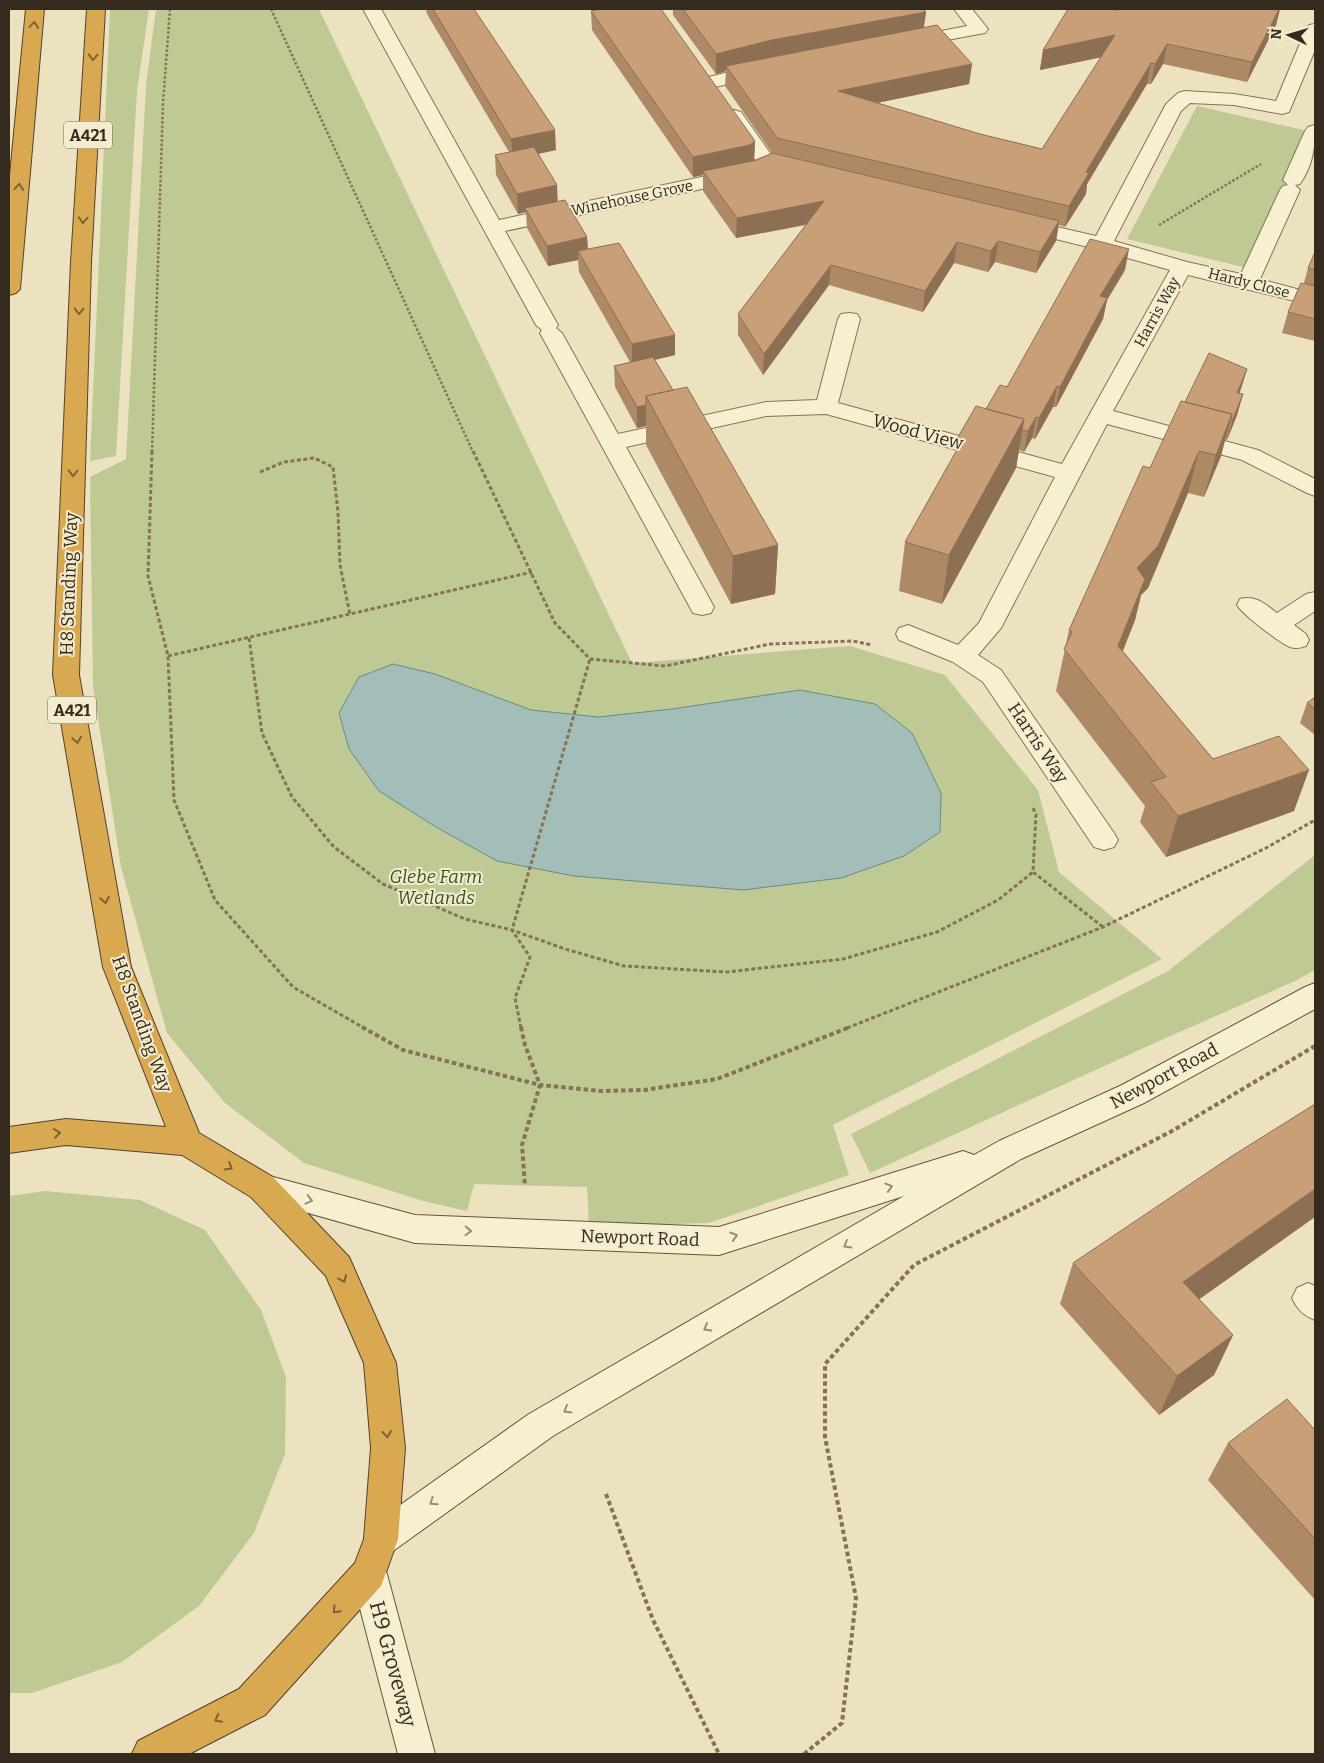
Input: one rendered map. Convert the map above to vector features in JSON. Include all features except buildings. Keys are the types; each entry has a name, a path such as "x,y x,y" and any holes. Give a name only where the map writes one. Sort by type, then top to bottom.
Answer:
{"highway":[{"path":"9,289 35,9"},
{"name":"H8 Standing Way","path":"96,9 81,262 66,675 117,967 187,1142"},
{"path":"9,1140 66,1132 187,1142 262,1187 338,1267 380,1363 388,1448 381,1539 369,1574 252,1702 151,1754"}],"street":[{"path":"372,9 495,227 702,607"},
{"path":"894,45 979,29 963,9"},
{"path":"1248,282 1291,185 1306,119 1315,28"},
{"path":"780,67 715,88 768,164 816,176"},
{"path":"1110,247 1173,108 1185,97 1216,97 1257,102 1306,119"},
{"name":"Winehouse Grove","path":"495,227 756,172 768,164"},
{"name":"Harris Way","path":"962,656 990,628 1068,473 1182,267 1007,222"},
{"name":"Hardy Close","path":"1182,267 1315,300"},
{"path":"826,407 849,319"},
{"name":"Wood View","path":"612,443 766,409 826,407 1068,473"},
{"path":"1101,414 1250,455 1315,488"},
{"path":"1276,624 1315,600"},
{"path":"1249,605 1297,640"},
{"name":"Harris Way","path":"908,634 962,656 992,676 1104,840"},
{"name":"Newport Road","path":"381,1539 541,1426 1010,1150 1133,1094 1315,995"},
{"name":"Newport Road","path":"262,1187 416,1229 719,1241 1010,1150"},
{"name":"H9 Groveway","path":"369,1574 418,1754"}],"path":[{"path":"170,9 163,103 148,576 168,656 174,800 215,900 293,987 403,1050 540,1085 601,1091 644,1090 717,1079 1102,927 1266,848 1315,820"},
{"path":"1110,247 1306,119"},
{"path":"260,472 284,462 314,458 333,466 338,512 340,565 350,615"},
{"path":"168,656 532,572"},
{"path":"249,638 262,733 292,797 334,847 383,884 465,919 512,930 565,949 624,966 727,972 843,959 937,932 998,900 1032,872"},
{"path":"525,1186 522,1146 540,1085 525,1045 515,998 530,957 512,930 590,658"},
{"path":"804,1754 842,1723 856,1598 825,1437 825,1364 914,1265 1172,1130 1315,1046"},
{"path":"606,1494 654,1620 719,1754"}],"green space":[{"path":"110,9 149,9 137,90 116,456 90,461"},
{"name":"Glebe Farm Wetlands","path":"156,9 319,9 632,663 850,646 945,675 1038,790 1059,872 1162,959 833,1125 849,1175 709,1223 589,1226 587,1187 474,1184 467,1211 423,1201 304,1163 225,1103 167,1033 121,867 93,686 90,477 126,459 146,85"},
{"path":"1197,106 1308,131 1247,268 1127,239"},
{"path":"1315,855 1315,970 1295,981 870,1173 851,1134 1168,971"},
{"path":"45,1191 140,1200 205,1230 261,1310 286,1377 285,1454 254,1533 199,1606 122,1662 32,1693 9,1693 9,1196"}],"water":[{"path":"393,664 435,674 531,710 598,717 672,709 800,690 875,704 912,733 941,793 940,832 904,856 841,878 743,890 574,876 497,861 436,827 379,791 349,749 339,713 359,677"}]}
